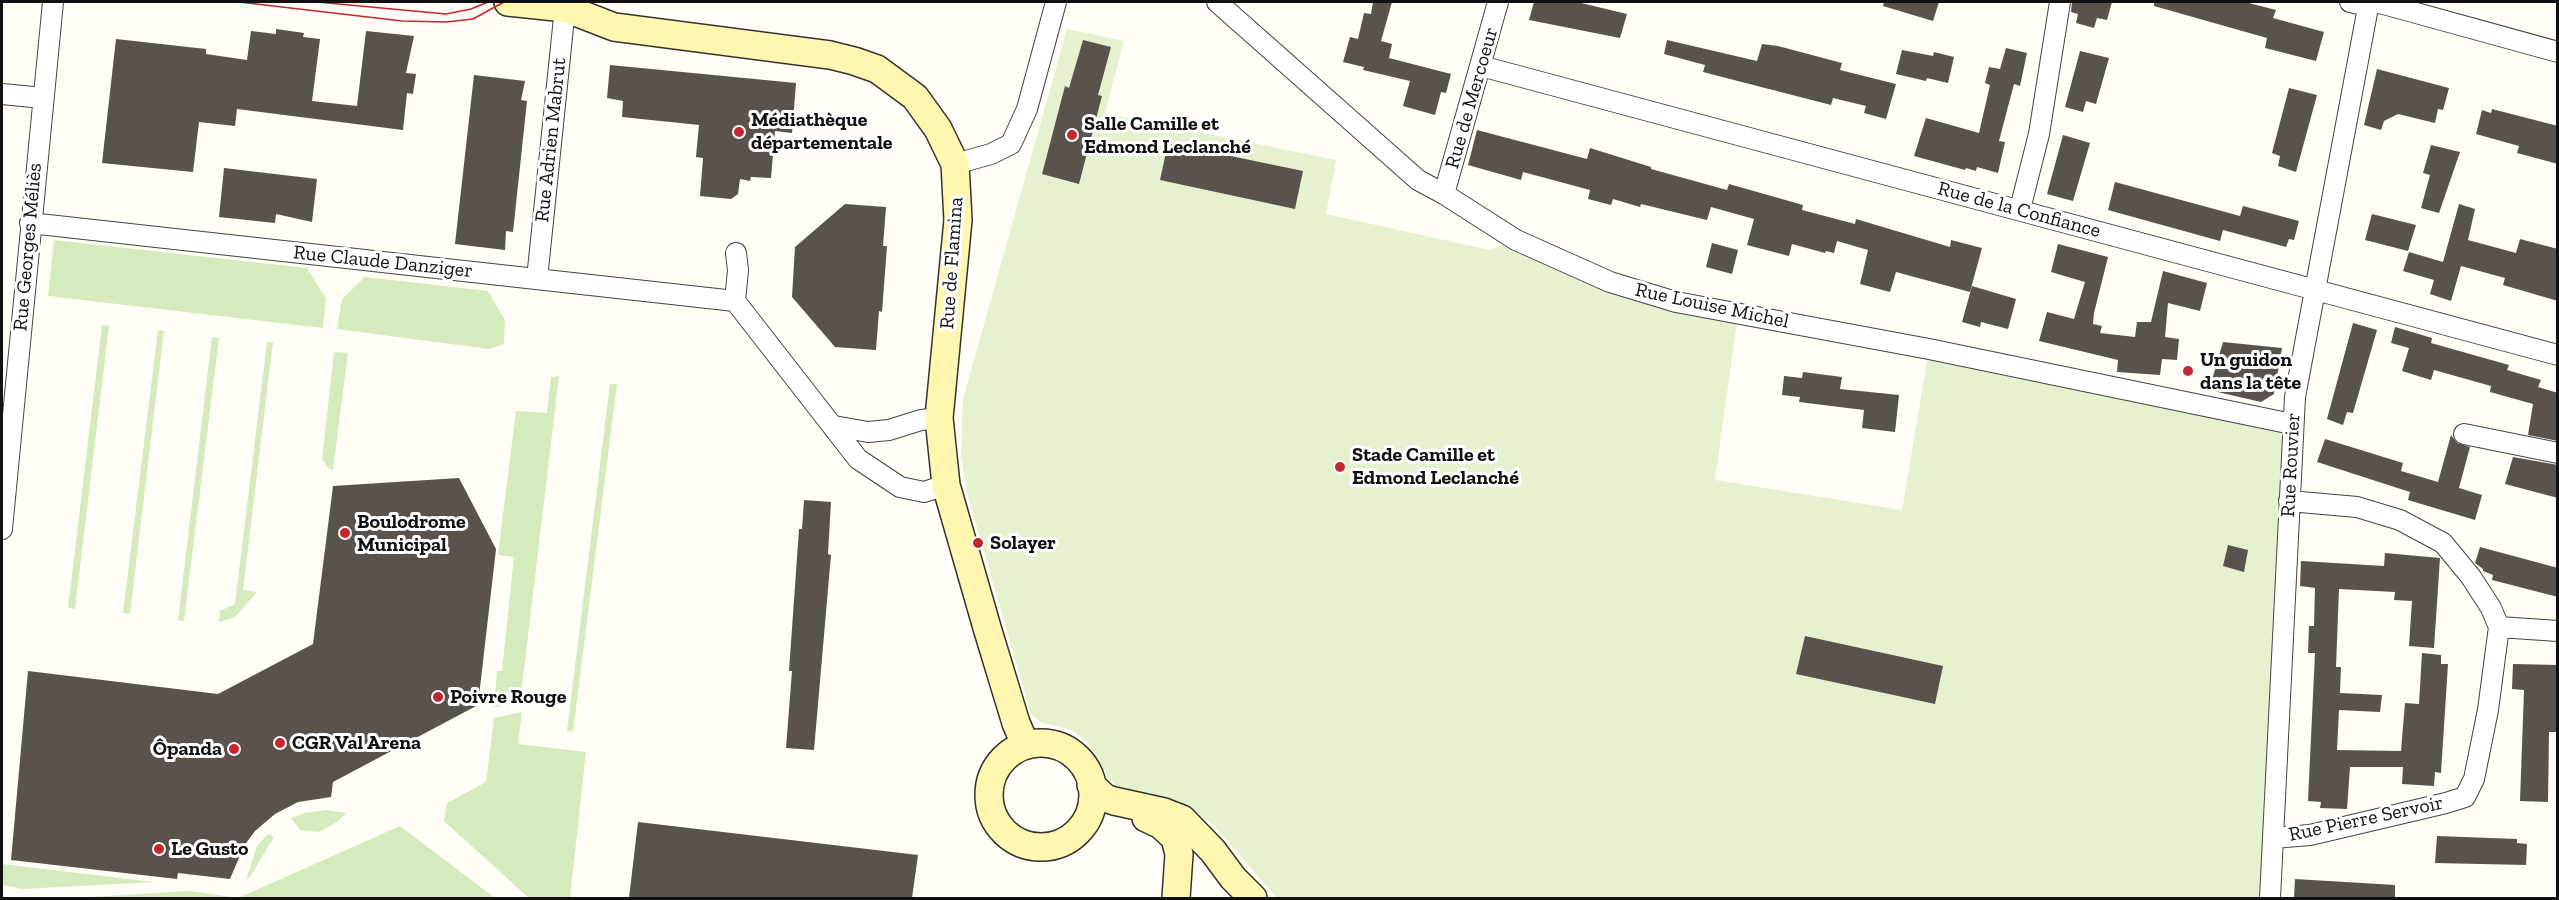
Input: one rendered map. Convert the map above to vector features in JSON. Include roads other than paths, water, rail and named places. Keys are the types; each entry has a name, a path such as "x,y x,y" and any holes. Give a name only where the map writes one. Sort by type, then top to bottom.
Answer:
{"street":[{"name":"Rue Georges Méliès","path":"2,529 11,328 30,223 53,2"},
{"name":"Rue de Flamina","path":"508,2 566,5 614,27 830,55 855,61 877,69 915,97 938,129 955,164 958,220 939,418 946,485 1016,723 1025,744"},
{"path":"955,164 991,154 1011,144 1027,109 1056,2"},
{"name":"Rue Louise Michel","path":"1217,2 1419,180 1516,240 1610,282 1676,302 1929,349 2292,424"},
{"name":"Rue de Mercoeur","path":"1444,194 1498,2"},
{"path":"2020,209 2039,134 2060,2"},
{"path":"2363,2 2380,3 2558,52"},
{"name":"Rue Rouvier","path":"2270,898 2292,424 2363,2"},
{"name":"Rue Adrien Mabrut","path":"537,279 566,5"},
{"name":"Rue de la Confiance","path":"1481,66 2558,355"},
{"path":"2,94 43,98"},
{"name":"Rue Claude Danziger","path":"30,223 735,301"},
{"path":"736,253 738,270 735,301 858,459 900,487 924,492 946,485"},
{"path":"834,426 868,432 889,430 921,420 939,418"},
{"path":"2464,434 2558,453"},
{"path":"2289,501 2357,507 2400,520 2443,543 2472,577 2491,608 2499,627 2558,631"},
{"name":"Rue Pierre Servoir","path":"2273,838 2310,835 2446,803 2465,796 2474,779 2477,767 2488,710 2499,627"},
{"path":"1046,742 1065,748 1081,761 1091,785 1093,798 1089,815 1080,829 1067,840 1052,846 1020,843 1005,833 995,820 989,804 988,788 995,769 1008,753 1025,744 1046,742"},
{"path":"1091,785 1106,798 1114,801 1164,812 1182,819 1253,898"},
{"path":"1089,815 1114,812 1142,816 1161,825 1175,838 1179,854 1176,898"},
{"path":"1178,870 1186,863 1203,860 1233,878"}],"tram line":[{"path":"239,2 402,21 446,22 473,19 504,2"},
{"path":"317,2 446,14 471,9 488,2"}],"place":[{"name":"Médiathèque départementale","path":"739,132"},
{"name":"Salle Camille et Edmond Leclanché","path":"1072,135"},
{"name":"Un guidon dans la tête","path":"2188,371"},
{"name":"Stade Camille et Edmond Leclanché","path":"1340,467"},
{"name":"Boulodrome Municipal","path":"345,533"},
{"name":"Solayer","path":"978,543"},
{"name":"Poivre Rouge","path":"438,697"},
{"name":"CGR Val Arena","path":"280,743"},
{"name":"Ôpanda","path":"234,749"},
{"name":"Le Gusto","path":"159,849"}]}
